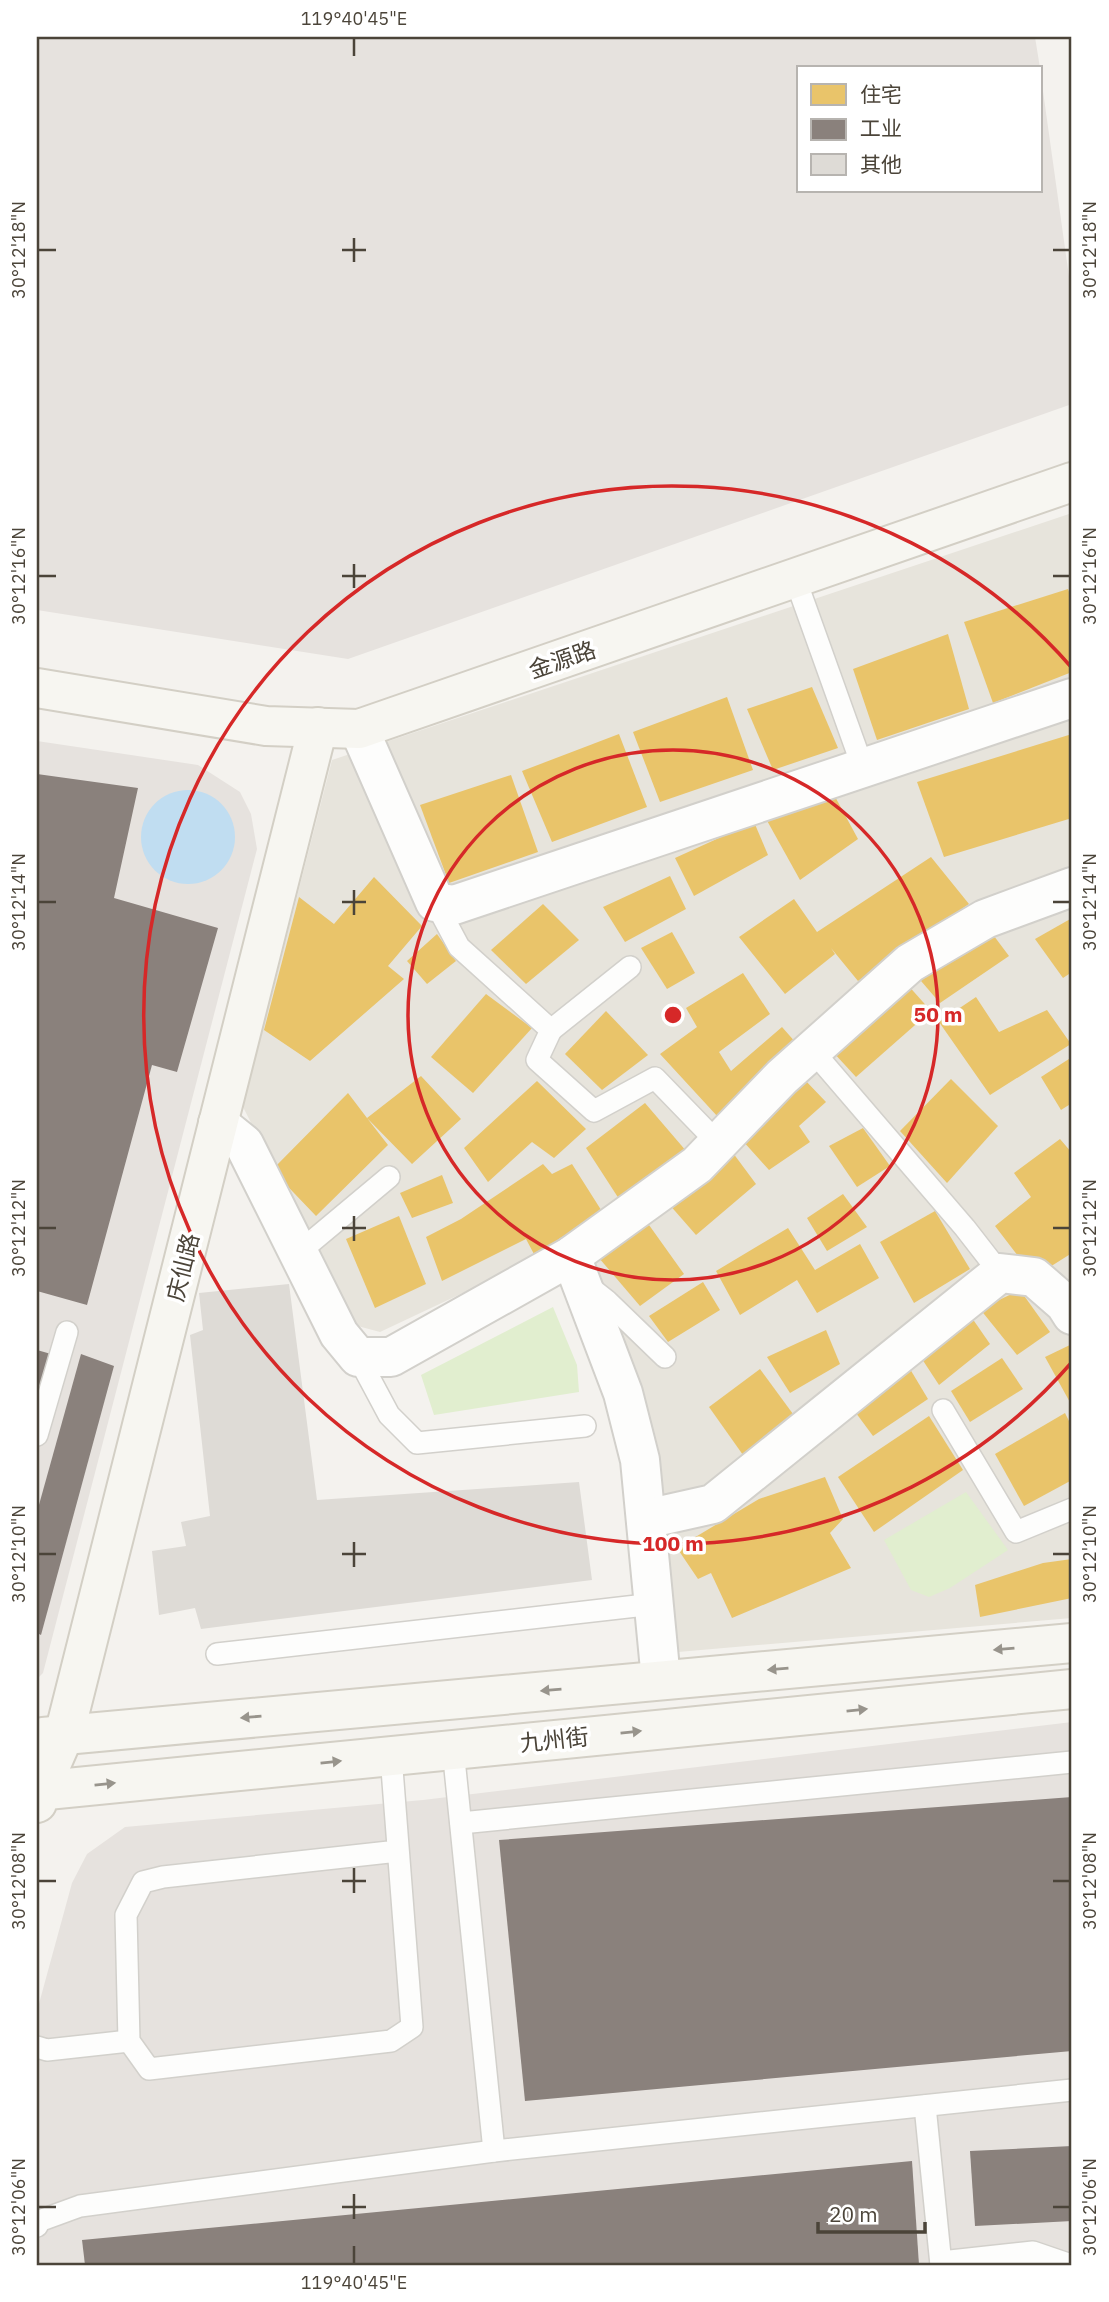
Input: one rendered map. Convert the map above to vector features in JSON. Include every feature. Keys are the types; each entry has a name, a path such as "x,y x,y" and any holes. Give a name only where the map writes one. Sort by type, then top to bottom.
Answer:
{"street":[{"name":"金源路","path":"37,688 266,726 359,729 1072,482"},
{"path":"359,729 435,902 454,905 1072,698"},
{"name":"庆仙路","path":"38,1795 51,1736 218,1124 318,727"},
{"path":"218,1124 244,1144 339,1334 358,1356 391,1356 576,1268 697,1165 782,1077 910,963 985,919 1072,887"},
{"path":"576,1268 623,1394 640,1460 662,1680"},
{"path":"646,1519 713,1504 1000,1273 1034,1277 1065,1304 1072,1315"},
{"path":"51,1736 1072,1643"},
{"name":"九州街","path":"38,1795 453,1749 1072,1689"}],"lane":[{"path":"795,578 863,768"},
{"path":"435,902 459,947 551,1030"},
{"path":"630,967 551,1030 537,1060 594,1111 655,1078 718,1143"},
{"path":"812,1050 965,1228 1000,1273"},
{"path":"299,1253 389,1177"},
{"path":"576,1268 664,1357"},
{"path":"37,1435 67,1332"},
{"path":"358,1356 389,1415 417,1443 585,1426"},
{"path":"943,1410 1016,1532 1072,1509"},
{"path":"217,1654 654,1604"},
{"path":"453,1749 494,2151"},
{"path":"391,1756 412,2027 391,2041 149,2069 129,2041 126,1915 144,1882 163,1877 398,1851"},
{"path":"461,1823 1072,1762"},
{"path":"37,2047 47,2050 129,2041"},
{"path":"37,2226 40,2221 80,2206 494,2151 1072,2090"},
{"path":"925,2106 941,2263 1033,2252 1071,2265"}],"shaded area":[{"path":"37,37 1035,37 1040,66 797,66 797,192 1042,192 1042,84 1072,298 1072,404 348,659 37,610"},
{"path":"1072,513 1072,1618 678,1652 644,1398 575,1240 380,1332 354,1325 243,1107 332,760"},
{"path":"37,741 198,765 240,792 251,814 257,849 43,1673 37,1679"},
{"path":"1072,1722 1072,2265 37,2265 37,2011 72,1883 87,1854 125,1827 423,1800"}],"green space":[{"path":"553,1307 577,1365 579,1392 434,1415 421,1375"},
{"path":"966,1492 1008,1550 950,1588 929,1597 911,1590 884,1540"}],"water":[{"path":"188,790 206,794 221,804 231,819 235,837 231,855 221,870 206,880 188,884 170,880 155,870 145,855 141,837 145,819 155,804 170,794"}],"building: 住宅":[{"path":"1068,589 1072,600 1072,672 993,703 964,622"},
{"path":"948,634 969,709 877,740 853,669"},
{"path":"812,687 838,748 773,770 747,709"},
{"path":"727,697 753,770 660,802 633,732"},
{"path":"619,734 647,807 552,842 522,771"},
{"path":"1072,734 1072,818 944,857 917,782"},
{"path":"511,775 538,852 449,883 420,805"},
{"path":"826,780 858,839 800,880 765,817"},
{"path":"754,822 768,855 694,896 675,858"},
{"path":"931,857 969,904 858,981 831,948 835,954 785,994 739,937 794,899 817,932"},
{"path":"670,876 686,909 625,942 603,907"},
{"path":"374,877 422,926 388,966 404,979 310,1061 264,1030 299,897 334,924"},
{"path":"543,904 579,940 526,984 491,950"},
{"path":"1072,918 1072,972 1063,978 1035,939"},
{"path":"672,932 695,973 667,989 641,948"},
{"path":"991,932 1009,956 940,1003 915,974"},
{"path":"437,934 456,961 427,984 407,961"},
{"path":"743,973 770,1014 719,1052 731,1071 782,1027 797,1044 718,1117 660,1054 697,1027 686,1008"},
{"path":"906,983 931,1011 856,1077 833,1052"},
{"path":"486,994 532,1028 473,1093 431,1057"},
{"path":"976,997 999,1032 1047,1010 1071,1044 990,1095 939,1022"},
{"path":"606,1011 648,1055 602,1090 565,1054"},
{"path":"1072,1057 1072,1103 1061,1110 1041,1077"},
{"path":"421,1076 461,1119 412,1164 367,1118"},
{"path":"804,1079 826,1102 799,1126 810,1142 769,1170 742,1140"},
{"path":"951,1079 998,1126 947,1183 900,1131"},
{"path":"537,1081 586,1129 554,1158 532,1142 488,1182 464,1148"},
{"path":"348,1093 388,1145 316,1216 272,1170"},
{"path":"645,1103 687,1152 621,1202 586,1148"},
{"path":"863,1128 890,1166 857,1187 829,1146"},
{"path":"1060,1139 1072,1153 1072,1253 1034,1277 995,1226 1031,1197 1014,1173"},
{"path":"733,1153 756,1184 696,1235 668,1203"},
{"path":"543,1164 552,1174 572,1164 603,1213 535,1256 526,1239 442,1281 426,1237 461,1219"},
{"path":"442,1175 453,1203 412,1218 400,1193"},
{"path":"843,1194 867,1227 827,1251 807,1218"},
{"path":"935,1211 970,1269 914,1303 880,1242"},
{"path":"399,1216 426,1284 375,1308 346,1239"},
{"path":"649,1225 684,1274 640,1306 599,1258"},
{"path":"788,1228 815,1270 860,1244 879,1278 817,1313 797,1280 740,1315 716,1271"},
{"path":"703,1282 720,1310 668,1342 649,1316"},
{"path":"1020,1290 1050,1332 1017,1355 980,1309"},
{"path":"972,1318 990,1344 939,1385 922,1359"},
{"path":"826,1330 840,1364 790,1393 767,1357"},
{"path":"1072,1344 1072,1406 1045,1357"},
{"path":"1002,1358 1023,1389 970,1422 951,1391"},
{"path":"760,1369 793,1414 743,1455 709,1407"},
{"path":"910,1369 928,1399 873,1436 853,1409"},
{"path":"1065,1413 1072,1427 1072,1480 1024,1506 995,1454"},
{"path":"929,1416 963,1470 874,1532 838,1477"},
{"path":"825,1477 843,1519 830,1533 851,1568 732,1618 711,1573 698,1579 677,1548 759,1499"},
{"path":"1072,1559 1072,1598 980,1617 975,1585 1043,1563"}],"building: 工业":[{"path":"37,774 138,788 114,898 218,928 177,1072 152,1065 87,1305 37,1291"},
{"path":"37,1350 51,1354 37,1405"},
{"path":"81,1354 114,1366 41,1635 37,1633 37,1512"},
{"path":"1072,1797 1072,2051 525,2101 499,1840"},
{"path":"1072,2146 1072,2221 975,2226 970,2151"},
{"path":"912,2161 919,2265 85,2265 82,2240"}],"building: 其他":[{"path":"289,1284 317,1500 579,1482 592,1580 201,1629 195,1608 159,1615 152,1551 186,1546 181,1522 210,1516 190,1335 203,1330 199,1293"}]}
